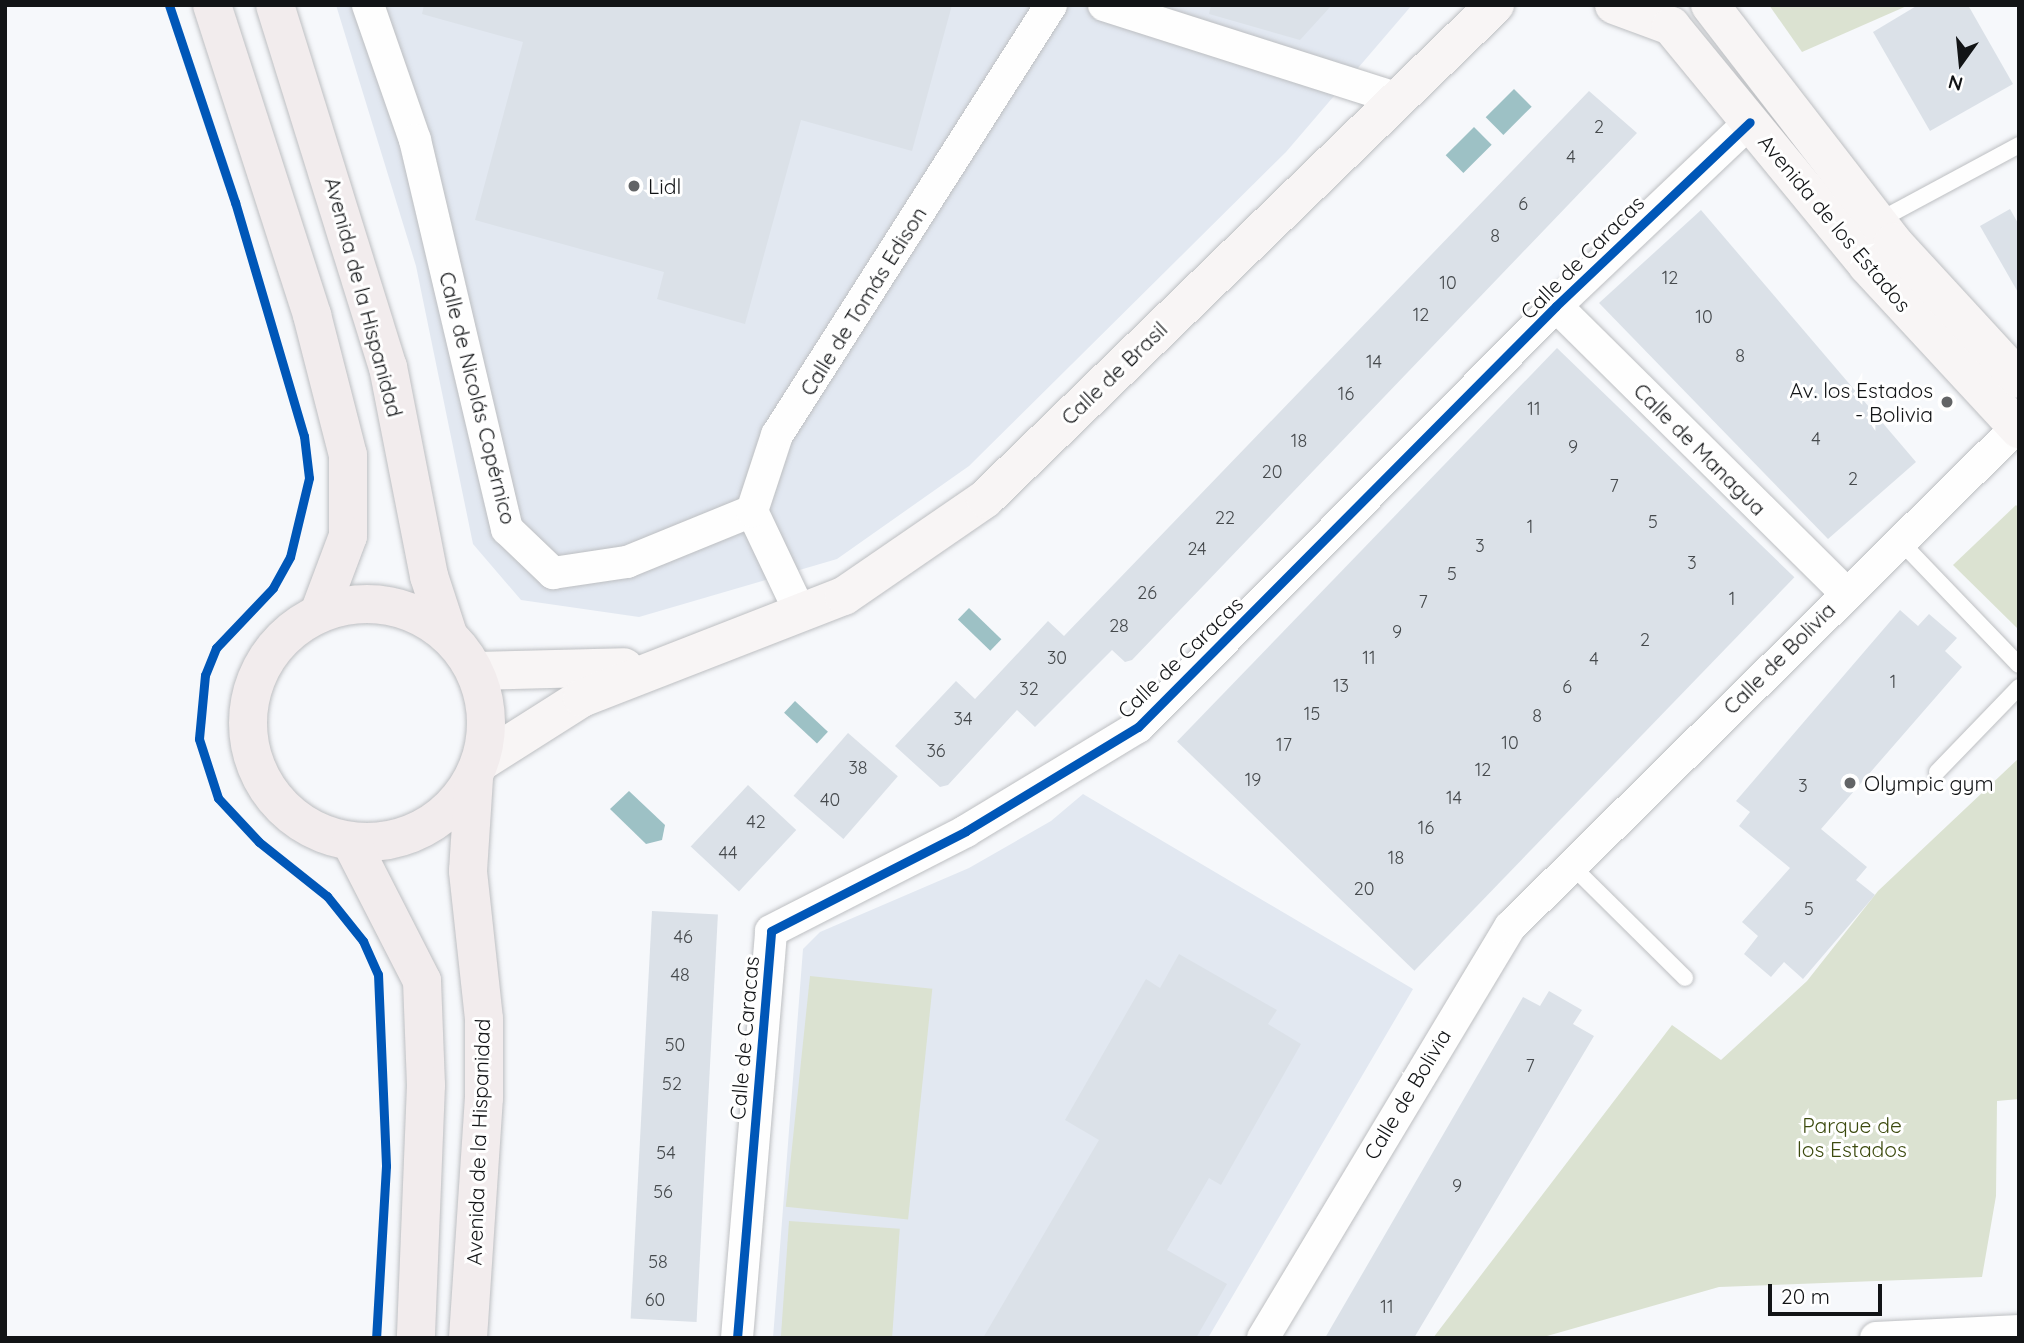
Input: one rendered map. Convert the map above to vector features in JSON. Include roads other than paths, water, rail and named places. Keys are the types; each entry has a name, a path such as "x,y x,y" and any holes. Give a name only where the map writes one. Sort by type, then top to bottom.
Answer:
{"main road":[{"path":"212,5 312,315 348,456 348,536 319,613"},
{"name":"Avenida de la Hispanidad","path":"275,5 388,367 429,576 448,634"},
{"path":"352,604 387,605 419,615 448,634 475,671 487,716 477,771 452,808 423,830 388,841 351,842 314,831 283,808 260,776 248,739 249,701 262,665 286,634 319,613 352,604"},
{"name":"Avenida de la Hispanidad","path":"468,1338 484,1084 484,1019 468,871 477,771"},
{"path":"351,842 422,981 426,1085 416,1338"}],"street":[{"name":"Calle de Nicolás Copérnico","path":"368,5 415,139 507,529 553,573 627,562 752,511"},
{"name":"Calle de Tomás Edison","path":"752,511 777,435 1051,5"},
{"path":"1104,5 1398,99"},
{"name":"Calle de Brasil","path":"477,771 582,698 800,612 891,567 985,499 1496,5"},
{"name":"Avenida de los Estados","path":"1614,5 1671,26 1867,265 2018,427"},
{"name":"Avenida de los Estados","path":"1710,5 1878,221 2019,379"},
{"name":"Calle de Caracas","path":"737,1338 771,931 966,831 1138,727 1556,306 1750,122"},
{"name":"Calle de Managua","path":"1556,306 1845,592"},
{"name":"Calle de Bolivia","path":"1263,1338 1510,927 1845,592 2018,427"},
{"path":"752,511 800,612"},
{"name":"Calle de Brasil","path":"475,671 575,672 678,661"},
{"path":"1876,1338 2019,1331"}],"lane":[{"path":"1878,221 2019,145"},
{"path":"1899,540 2019,665"},
{"path":"1937,772 2019,687"},
{"path":"1572,866 1685,978"}],"water":[{"path":"1514,89 1532,107 1503,135 1486,117"},
{"path":"1474,127 1492,145 1463,173 1446,155"},
{"path":"969,608 1001,639 990,651 958,620"},
{"path":"795,701 828,732 817,743 784,713"},
{"path":"629,791 665,825 662,840 646,844 610,809"}],"place":[{"name":"Lidl","path":"634,186"},
{"name":"Av. los Estados - Bolivia","path":"1947,402"},
{"name":"Olympic gym","path":"1850,783"}],"park label":[{"name":"Parque de los Estados","path":"1852,1137"}]}
